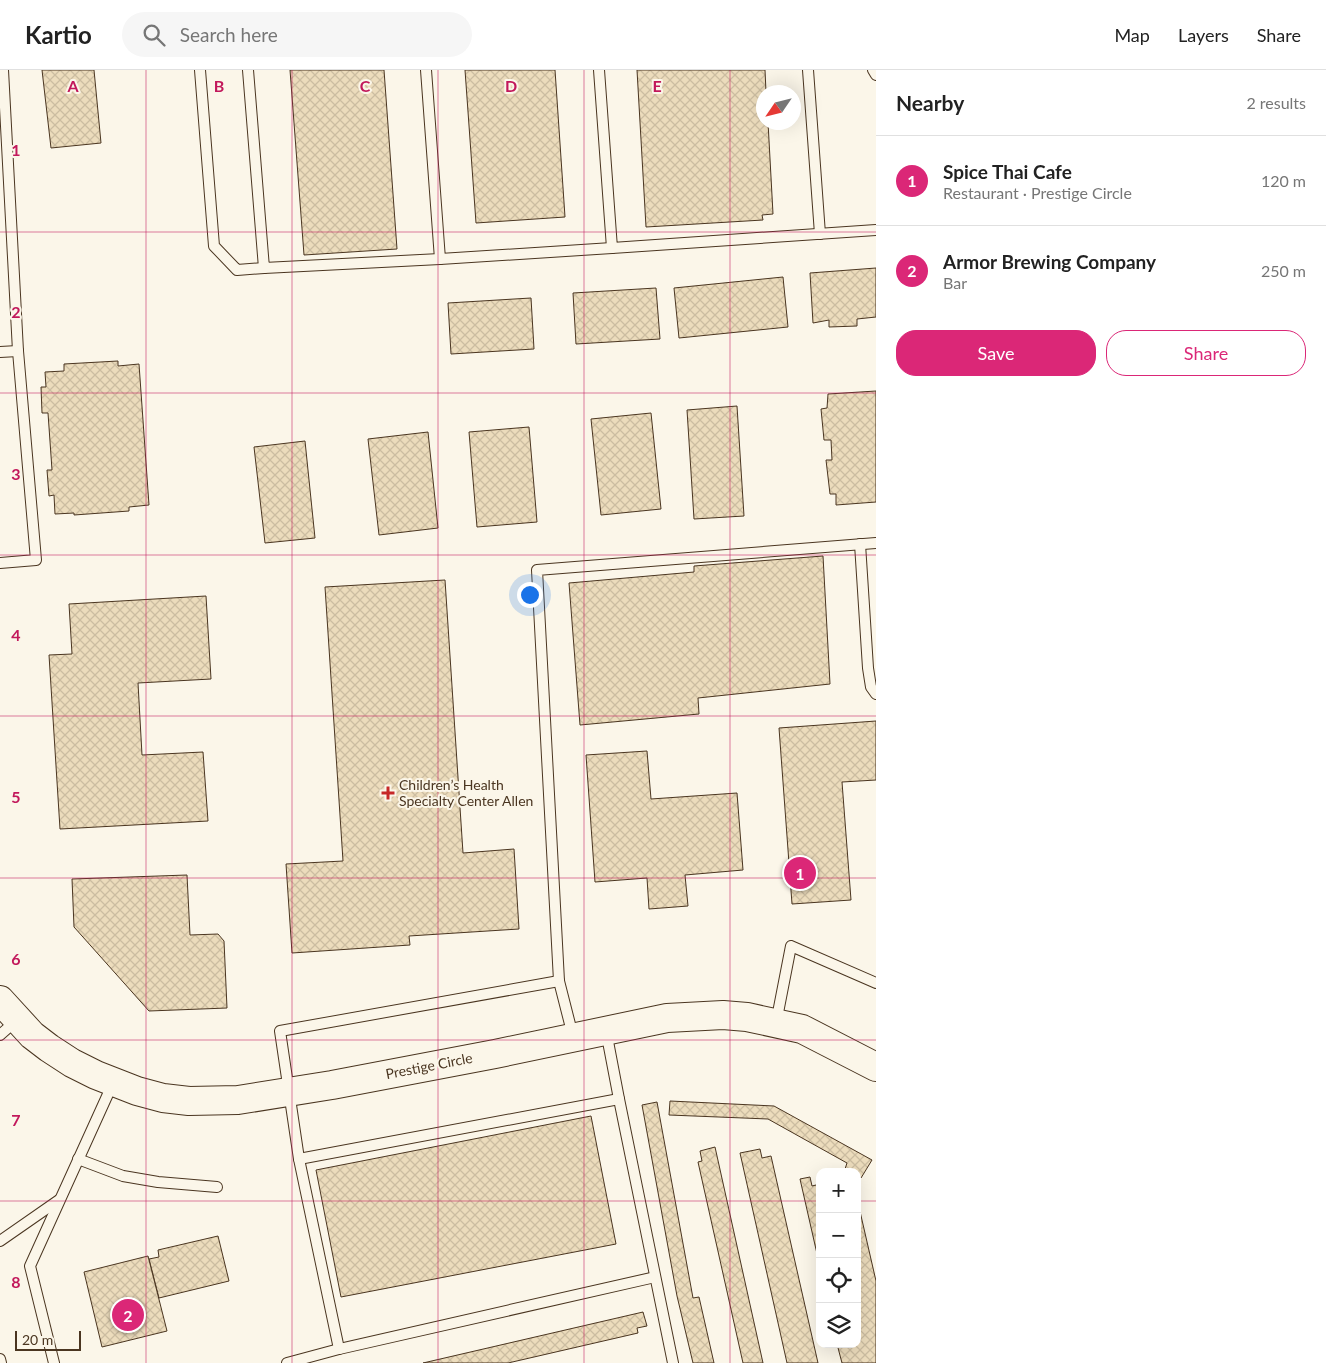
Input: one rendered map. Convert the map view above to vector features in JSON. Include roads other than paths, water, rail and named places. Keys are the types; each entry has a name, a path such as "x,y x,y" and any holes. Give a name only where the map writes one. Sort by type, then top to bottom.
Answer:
{"street":[{"name":"Prestige Circle","path":"6,1018 32,1034 48,1048 88,1071 137,1092 189,1101 238,1100 288,1092 496,1054 667,1018 723,1015 747,1017 802,1029 876,1067"}],"lane":[{"path":"0,563 36,560 18,351 3,70"},
{"path":"200,70 214,246 237,270 440,259 876,230"},
{"path":"248,70 264,268"},
{"path":"426,70 440,259"},
{"path":"599,70 612,248"},
{"path":"808,70 820,234"},
{"path":"873,70 876,76"},
{"path":"0,352 18,351"},
{"path":"574,1038 559,981 537,570 876,543"},
{"path":"860,544 868,668 871,687 876,694"},
{"path":"776,1023 791,946 876,983"},
{"path":"339,1349 299,1159 280,1031 559,981"},
{"path":"606,1031 674,1363"},
{"path":"54,1363 30,1266 113,1082"},
{"path":"299,1159 619,1100"},
{"path":"78,1159 123,1176 158,1182 217,1187"},
{"path":"0,1241 60,1199"},
{"path":"287,1363 339,1349 655,1277"}],"place":[{"name":"Children’s Health Specialty Center Allen","path":"388,793"},
{"name":"Spice Thai Cafe","path":"800,873"},
{"name":"Armor Brewing Company","path":"128,1315"}]}
